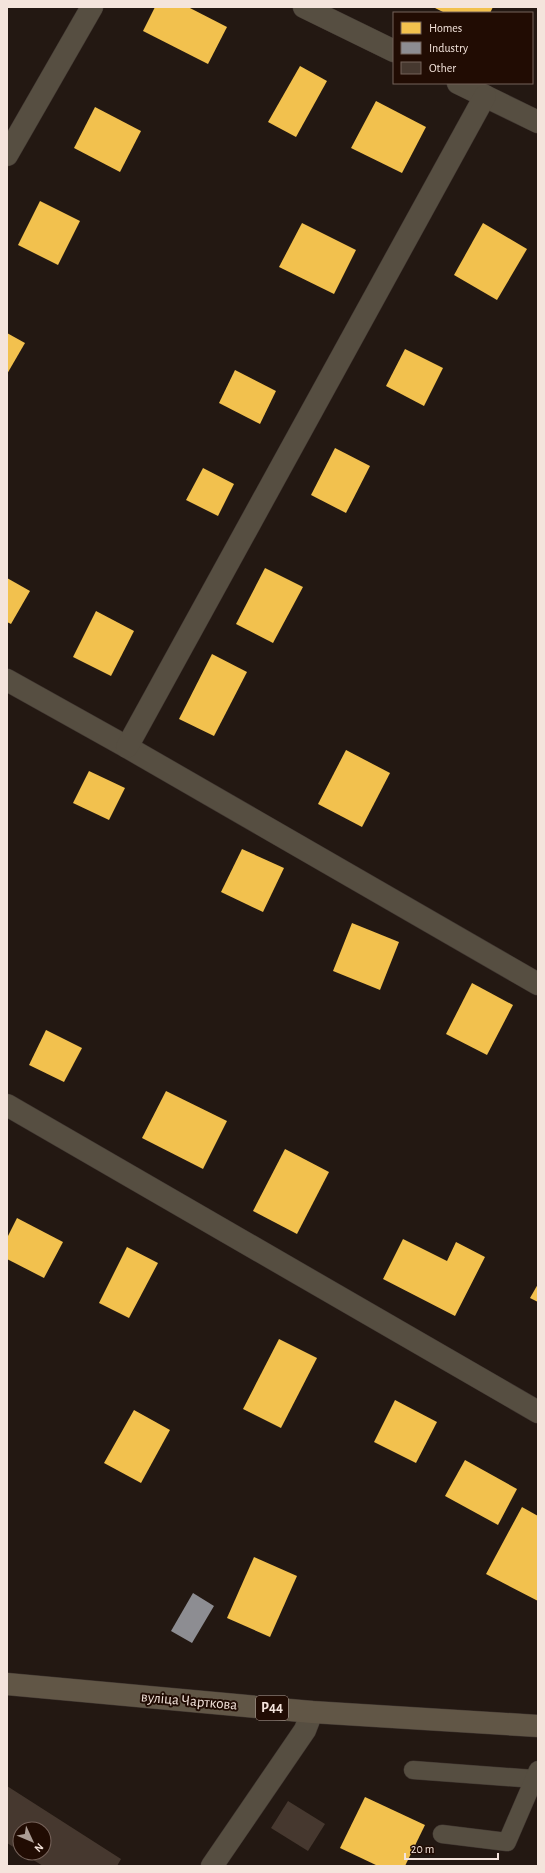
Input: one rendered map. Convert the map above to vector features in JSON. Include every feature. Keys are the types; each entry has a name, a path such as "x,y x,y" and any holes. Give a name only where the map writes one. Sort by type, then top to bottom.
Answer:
{"main road":[{"name":"вуліца Чарткова","path":"7,1684 312,1712 538,1726"}],"street":[{"path":"7,155 92,7"},
{"path":"304,7 393,51"},
{"path":"460,84 538,122"},
{"path":"127,747 485,96"},
{"path":"7,680 127,747 538,984"},
{"path":"7,1105 538,1412"},
{"path":"212,1866 306,1730 312,1712"}],"lane":[{"path":"413,1770 536,1774 507,1842 442,1834"}],"building: Homes":[{"path":"155,7 188,7 227,27 208,64 143,31"},
{"path":"433,7 493,7 490,12 443,12"},
{"path":"300,66 327,81 296,137 268,122"},
{"path":"376,101 426,127 402,173 351,148"},
{"path":"95,107 141,131 120,172 74,148"},
{"path":"40,201 80,221 58,265 18,245"},
{"path":"302,223 356,250 334,294 279,267"},
{"path":"483,223 527,249 497,300 454,275"},
{"path":"7,333 25,343 7,374"},
{"path":"405,349 443,368 424,406 386,386"},
{"path":"235,370 276,391 260,424 219,403"},
{"path":"335,448 370,466 346,513 311,495"},
{"path":"203,468 234,484 218,516 186,500"},
{"path":"265,568 303,587 273,643 236,624"},
{"path":"7,578 30,591 11,624 7,622"},
{"path":"96,611 134,631 111,676 73,657"},
{"path":"212,654 247,672 214,736 179,719"},
{"path":"346,750 390,773 362,827 318,804"},
{"path":"89,771 125,788 109,820 73,803"},
{"path":"242,849 284,868 263,912 221,892"},
{"path":"352,923 399,942 380,990 333,971"},
{"path":"472,983 513,1005 487,1055 446,1034"},
{"path":"46,1030 82,1048 64,1082 29,1065"},
{"path":"166,1091 227,1121 203,1169 142,1138"},
{"path":"285,1149 329,1172 297,1234 253,1211"},
{"path":"17,1218 63,1242 44,1278 7,1259 7,1238"},
{"path":"403,1239 447,1261 456,1242 485,1257 455,1316 383,1279"},
{"path":"127,1247 158,1263 129,1318 99,1303"},
{"path":"538,1284 538,1302 530,1298"},
{"path":"279,1339 317,1358 281,1428 243,1409"},
{"path":"395,1400 437,1422 416,1463 374,1442"},
{"path":"134,1410 170,1430 141,1483 104,1463"},
{"path":"465,1460 517,1489 498,1525 445,1496"},
{"path":"522,1507 538,1516 538,1601 486,1574"},
{"path":"254,1557 297,1576 270,1637 227,1618"},
{"path":"365,1797 425,1825 405,1866 378,1866 340,1848"}],"building: Industry":[{"path":"193,1593 214,1606 192,1643 171,1631"}],"building: Other":[{"path":"7,1786 121,1859 117,1866 43,1866 35,1861 52,1861 52,1821 12,1821 12,1846 7,1843"},
{"path":"288,1801 325,1824 308,1851 271,1828"}]}
